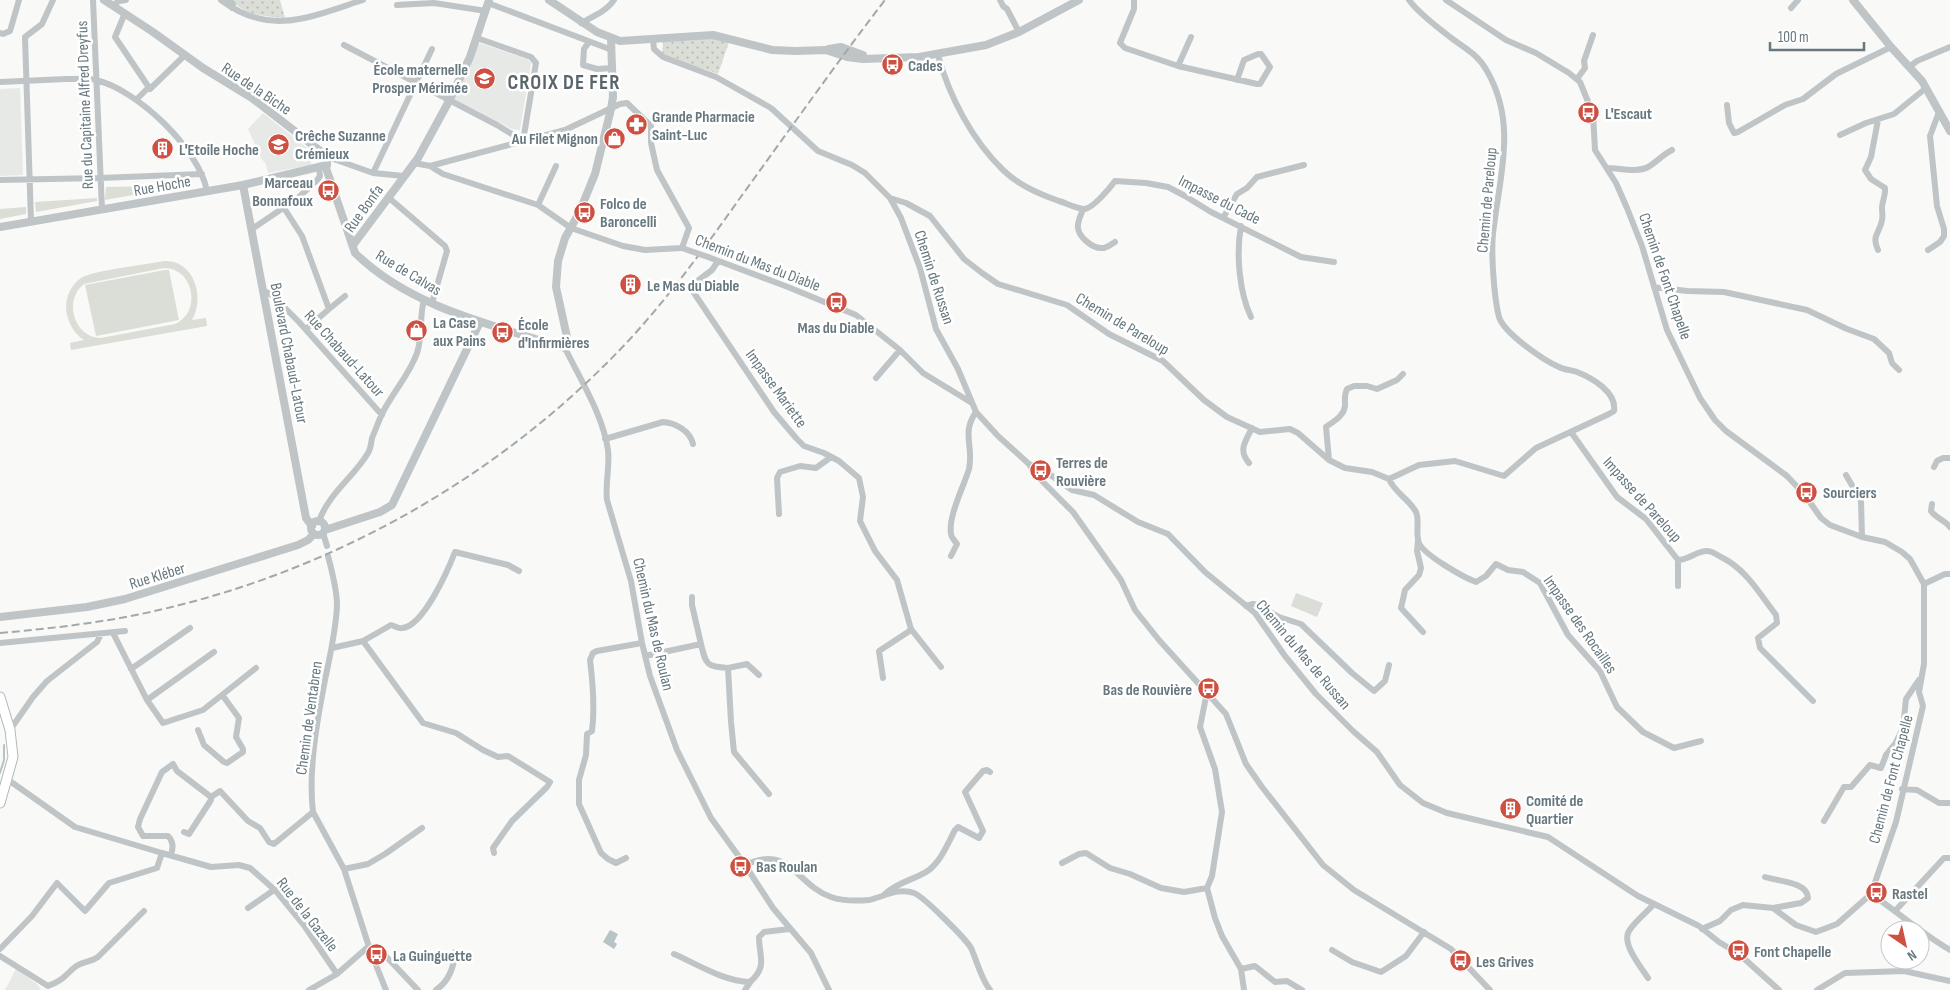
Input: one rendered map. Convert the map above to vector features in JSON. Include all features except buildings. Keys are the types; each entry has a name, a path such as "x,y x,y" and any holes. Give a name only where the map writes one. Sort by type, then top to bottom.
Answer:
{"main road":[{"path":"0,699 10,730 13,757 0,803"}],"street":[{"path":"0,33 3,34 10,31 20,0"},
{"path":"31,221 25,37 45,20 52,0"},
{"name":"Rue du Capitaine Alfred Dreyfus","path":"93,0 102,209"},
{"name":"Rue de la Biche","path":"104,0 260,104 325,165 404,176"},
{"path":"113,5 119,1 126,0"},
{"path":"221,0 232,8 253,18 289,22 363,0"},
{"path":"229,0 233,4 232,8"},
{"path":"549,0 581,23 611,39 620,41 713,35 772,50 826,50 841,47 854,53 880,58 938,55 986,45 1020,32 1079,0"},
{"path":"581,23 596,15 614,0"},
{"path":"1000,0 1020,32"},
{"path":"1134,0 1134,9 1120,43 1125,48 1178,66 1237,80 1260,84 1270,67 1261,54 1258,54 1244,60 1237,80"},
{"name":"Chemin de Pareloup","path":"890,198 906,203 930,216 964,259 998,284 1067,305 1109,334 1163,361 1204,400 1227,417 1260,432 1290,429 1298,433 1329,460 1345,468 1372,472 1389,479 1419,465 1455,461 1504,476 1536,448 1614,411 1614,408 1610,394 1589,378 1572,370 1560,368 1540,356 1510,333 1500,319 1495,289 1493,235 1504,159 1505,130 1499,101 1488,72 1479,59 1443,31 1409,0"},
{"path":"1446,0 1506,40 1536,53 1577,79 1585,68 1584,61 1593,35"},
{"path":"1791,8 1798,0"},
{"path":"1853,0 1926,88 1950,131"},
{"path":"397,5 434,3 488,5 612,50"},
{"name":"Rue Bonfa","path":"353,245 414,163 449,101 477,38 488,5"},
{"path":"125,13 116,37 149,87"},
{"path":"1178,66 1191,37"},
{"path":"477,38 531,57 536,63 523,141"},
{"path":"565,348 566,338 556,286 558,261 565,238 579,213 595,174 612,109 613,68 611,39"},
{"name":"Chemin de Russan","path":"653,40 654,49 663,57 716,77 771,108 818,150 865,173 890,198 901,218 920,268 936,329 958,369 976,412"},
{"path":"589,42 584,49 583,65 597,69 613,68"},
{"path":"344,45 497,125 523,141"},
{"path":"1727,105 1729,123 1734,133 1738,132 1785,105 1803,99 1836,74 1891,47"},
{"path":"1909,67 1917,61 1950,47"},
{"path":"373,173 432,49"},
{"path":"136,100 149,87 150,89 184,55"},
{"path":"938,55 961,113 1003,171 1041,194 1083,209 1078,226 1080,234 1086,241 1100,249 1116,242"},
{"name":"Chemin de Font Chapelle","path":"1577,79 1591,106 1595,150 1607,168 1627,208 1642,246 1667,330 1695,389 1715,420 1726,431 1787,476 1804,494 1821,518 1830,525 1862,537 1885,542 1902,552 1910,559 1924,584 1924,664 1919,692 1923,706 1902,789 1896,822 1871,894 1837,924 1816,932 1796,925 1774,908"},
{"path":"0,82 96,80 108,84 136,100 156,116 178,139 196,162 207,191"},
{"path":"1840,135 1866,123 1894,114 1926,88"},
{"path":"414,163 430,166 565,130 620,104 627,103 651,126 651,143 658,170 689,228 682,248"},
{"path":"1928,250 1940,242 1944,236 1935,192 1930,136 1939,112"},
{"path":"1878,120 1871,157 1865,170 1871,179 1885,188 1886,192 1882,206 1882,220 1875,236 1878,250"},
{"path":"1607,168 1636,170 1647,168 1662,155 1672,150"},
{"path":"252,229 298,198 318,179 325,165"},
{"name":"Rue Hoche","path":"0,227 243,185 325,165"},
{"name":"Rue de Calvas","path":"325,165 355,253 364,262 390,281 432,304 480,322 565,348"},
{"path":"1224,218 1237,194 1247,188 1257,177 1304,165"},
{"name":"Chemin du Mas du Diable","path":"430,166 443,174 538,205 571,228 623,246 646,250 682,248 856,316 900,350 923,373 972,403"},
{"path":"538,205 556,166"},
{"path":"0,180 202,174"},
{"name":"Impasse du Cade","path":"1083,209 1092,205 1115,181 1123,180 1168,187 1301,257 1334,262"},
{"name":"Boulevard Chabaud-Latour","path":"243,185 306,518 312,526"},
{"path":"388,197 445,246 447,251 432,304"},
{"path":"284,208 302,236 329,309"},
{"path":"1241,226 1239,238 1242,293 1251,317"},
{"name":"Impasse Mariette","path":"718,261 712,270 690,286 692,290 774,412 796,438 804,446 839,461 859,478 863,496 860,521 875,551 897,580 911,629 941,667"},
{"path":"1654,287 1687,291 1724,292 1808,310 1847,330 1874,339 1889,353 1892,363 1899,370"},
{"name":"Rue Chabaud-Latour","path":"264,291 272,295 306,329 382,415"},
{"path":"306,329 345,296"},
{"path":"314,534 312,526 315,522 319,521 335,494 356,471 370,451 372,438 382,415 410,368 417,353 422,333 422,308 424,300"},
{"name":"Rue Kléber","path":"0,617 87,607 125,599 298,545 308,540 314,534 319,535 380,512 392,505 480,322"},
{"name":"Chemin du Mas de Roulan","path":"565,348 592,398 605,439 608,451 607,500 631,581 645,656 662,712 677,750 711,818 773,908 811,953 829,990"},
{"path":"876,378 900,350"},
{"path":"1329,460 1326,427 1339,418 1345,408 1344,395 1347,389 1354,386 1377,388 1397,380 1402,374"},
{"path":"951,556 957,544 951,535 952,524 969,468 968,433 976,412"},
{"name":"Chemin du Mas de Russan","path":"976,412 998,436 1029,464 1039,467 1072,490 1094,495 1138,522 1168,534 1205,572 1255,613 1285,656 1316,694 1353,731 1378,752 1400,785 1423,803 1447,813 1548,837 1638,896 1702,929"},
{"path":"605,439 663,422 675,424 690,435 693,444"},
{"path":"1248,464 1242,456 1242,450 1252,428"},
{"name":"Impasse de Pareloup","path":"1571,432 1590,462 1617,497 1646,519 1678,560 1678,586"},
{"path":"779,514 777,478 780,472 800,466 816,468 831,457"},
{"path":"1934,467 1937,461 1950,458"},
{"path":"1029,464 1037,476 1073,512 1121,580 1135,610 1159,640 1226,714 1246,764 1323,866 1354,890 1451,949 1490,990"},
{"path":"1846,475 1861,501 1862,537"},
{"path":"1389,479 1391,485 1417,514 1417,551 1421,568 1415,581 1404,590 1401,608 1423,632"},
{"path":"1932,504 1931,511 1935,517 1943,520 1950,527"},
{"path":"319,521 324,524 327,546"},
{"name":"Impasse des Rocailles","path":"1418,541 1424,552 1463,577 1476,582 1486,576 1496,564 1508,570 1523,572 1540,584 1568,635 1600,671 1617,707 1643,732 1674,748 1701,741"},
{"name":"Impasse de Pareloup","path":"1678,560 1685,560 1700,551 1710,551 1735,564 1745,573 1776,615 1776,623 1758,638 1760,648 1813,701"},
{"path":"332,648 363,641 391,625 402,629 412,625 428,606 446,575 455,552 508,565 519,571"},
{"name":"Chemin de Ventabren","path":"328,556 337,605 332,648 325,679 314,752 313,812 344,869 369,946 386,990"},
{"path":"1924,584 1945,574 1950,574"},
{"path":"692,597 704,661 711,666 728,668 747,664 759,675"},
{"path":"1246,606 1258,605 1279,617 1301,624 1352,673 1374,691 1385,681 1389,665"},
{"path":"131,668 190,628"},
{"path":"883,678 879,651 911,629"},
{"path":"0,643 125,631"},
{"path":"113,633 147,700 164,723 203,710 256,668"},
{"path":"10,730 33,697 47,681 97,642 101,634"},
{"path":"363,641 423,723 456,733 498,757 508,756 550,782 548,787 512,822 494,848 494,853"},
{"path":"626,858 616,863 600,853 579,804 579,780 586,755 587,734 592,731 593,725 591,656 597,651 642,643"},
{"path":"645,656 701,644"},
{"path":"147,700 214,652"},
{"path":"728,668 730,722 734,752 770,794"},
{"path":"1824,821 1844,787 1851,787 1870,765 1881,768 1886,755 1895,744 1903,728 1906,699 1922,677"},
{"path":"1207,692 1200,727 1214,769 1222,812 1212,876 1207,888 1214,918 1241,969 1244,990"},
{"path":"198,730 204,745 224,762 227,763 242,752 243,749 236,737 239,718 223,696"},
{"path":"171,855 173,847 168,836 147,838 143,836 138,827 162,772 173,764 177,771 210,797"},
{"path":"883,896 895,885 930,869 938,861 955,830 958,828 979,838 983,831 965,792 983,771 987,770 990,772"},
{"name":"Rue de la Gazelle","path":"7,779 75,827 211,867 239,865 250,868 274,890 303,924 337,974"},
{"path":"1902,789 1917,790 1939,803 1950,803"},
{"path":"210,797 220,791 248,820 260,828 269,842 274,844 313,812"},
{"path":"184,832 189,834 211,800 210,797"},
{"path":"344,869 368,864 422,828"},
{"path":"0,949 32,916 57,883 85,911 109,884 157,868 162,852"},
{"path":"1062,863 1079,854 1086,853 1110,868 1130,874 1161,888 1184,892 1207,888"},
{"path":"745,865 755,860 773,858 796,870 812,886 831,897 852,901 870,900 900,892 914,893 957,930 971,948 990,990"},
{"path":"1896,910 1944,858 1950,858"},
{"path":"1765,877 1805,889 1808,898 1801,903 1774,908 1743,905 1731,910 1720,921 1702,929 1718,942 1739,954 1779,990"},
{"path":"248,908 274,890"},
{"path":"1871,894 1896,910 1934,941 1950,950"},
{"path":"1648,978 1627,941 1628,932 1654,904"},
{"path":"0,956 48,986 67,976 76,966 91,962 98,957 144,912"},
{"path":"745,990 758,975 762,963 759,937 764,932 789,929"},
{"path":"1332,950 1352,962 1381,972 1406,956 1424,932"},
{"path":"309,990 337,974 369,946 379,949 418,990"},
{"path":"436,990 448,978 454,963 455,952"},
{"path":"674,954 736,982 751,981"},
{"path":"1241,969 1255,966 1275,982 1287,981 1302,990"},
{"path":"1816,990 1845,972 1904,971 1950,981"},
{"path":"41,982 42,990"}],"shaded area":[{"path":"231,0 280,0 285,18 263,16 249,12"},
{"path":"708,37 729,42 718,74 662,54 663,42 696,40"},
{"path":"479,43 527,59 531,63 520,130 512,129 454,99"},
{"path":"20,88 23,175 0,176 0,89"},
{"name":"Crêche Suzanne Crémieux","path":"263,113 311,151 311,165 268,173 266,164 261,158 248,129"},
{"path":"161,186 162,190 105,200 106,187"},
{"path":"97,198 97,201 36,212 35,202"},
{"path":"26,207 26,214 0,219 0,209"},
{"path":"164,261 175,262 190,273 197,291 196,311 192,320 206,318 207,326 71,350 70,343 84,340 71,326 66,308 70,291 77,281 88,275","holes":["164,268 174,270 182,275 188,283 191,292 189,310 184,318 175,324 101,338 84,332 78,325 74,317 74,299 84,284"]},
{"path":"169,270 179,320 96,336 85,285"},
{"path":"1296,593 1323,603 1317,617 1291,606"},
{"path":"610,930 618,934 614,942 617,944 614,949 603,942"},
{"path":"16,969 37,984 41,990 5,990"}],"waterway":[{"path":"0,773 4,760 4,745"}],"railway":[{"path":"0,633 68,626 136,615 206,598 274,576 341,548 405,515 466,478 525,435 580,389 646,321 701,252 885,0"}],"place":[{"name":"Cades","path":"892,65"},
{"name":"École maternelle Prosper Mérimée","path":"484,78"},
{"name":"L'Escaut","path":"1589,113"},
{"name":"Grande Pharmacie Saint-Luc","path":"636,125"},
{"name":"Au Filet Mignon","path":"614,138"},
{"name":"Crêche Suzanne Crémieux","path":"279,144"},
{"name":"L'Etoile Hoche","path":"163,149"},
{"name":"Marceau Bonnafoux","path":"329,191"},
{"name":"Folco de Baroncelli","path":"584,212"},
{"name":"Le Mas du Diable","path":"631,285"},
{"name":"Mas du Diable","path":"836,303"},
{"name":"La Case aux Pains","path":"417,331"},
{"name":"École d'Infirmières","path":"502,333"},
{"name":"Terres de Rouvière","path":"1040,471"},
{"name":"Sourciers","path":"1807,492"},
{"name":"Bas de Rouvière","path":"1208,689"},
{"name":"Comité de Quartier","path":"1510,809"},
{"name":"Bas Roulan","path":"740,866"},
{"name":"Rastel","path":"1876,893"},
{"name":"Font Chapelle","path":"1738,951"},
{"name":"La Guinguette","path":"377,955"},
{"name":"Les Grives","path":"1460,961"}],"district":[{"name":"CROIX DE FER","path":"564,82"}]}
